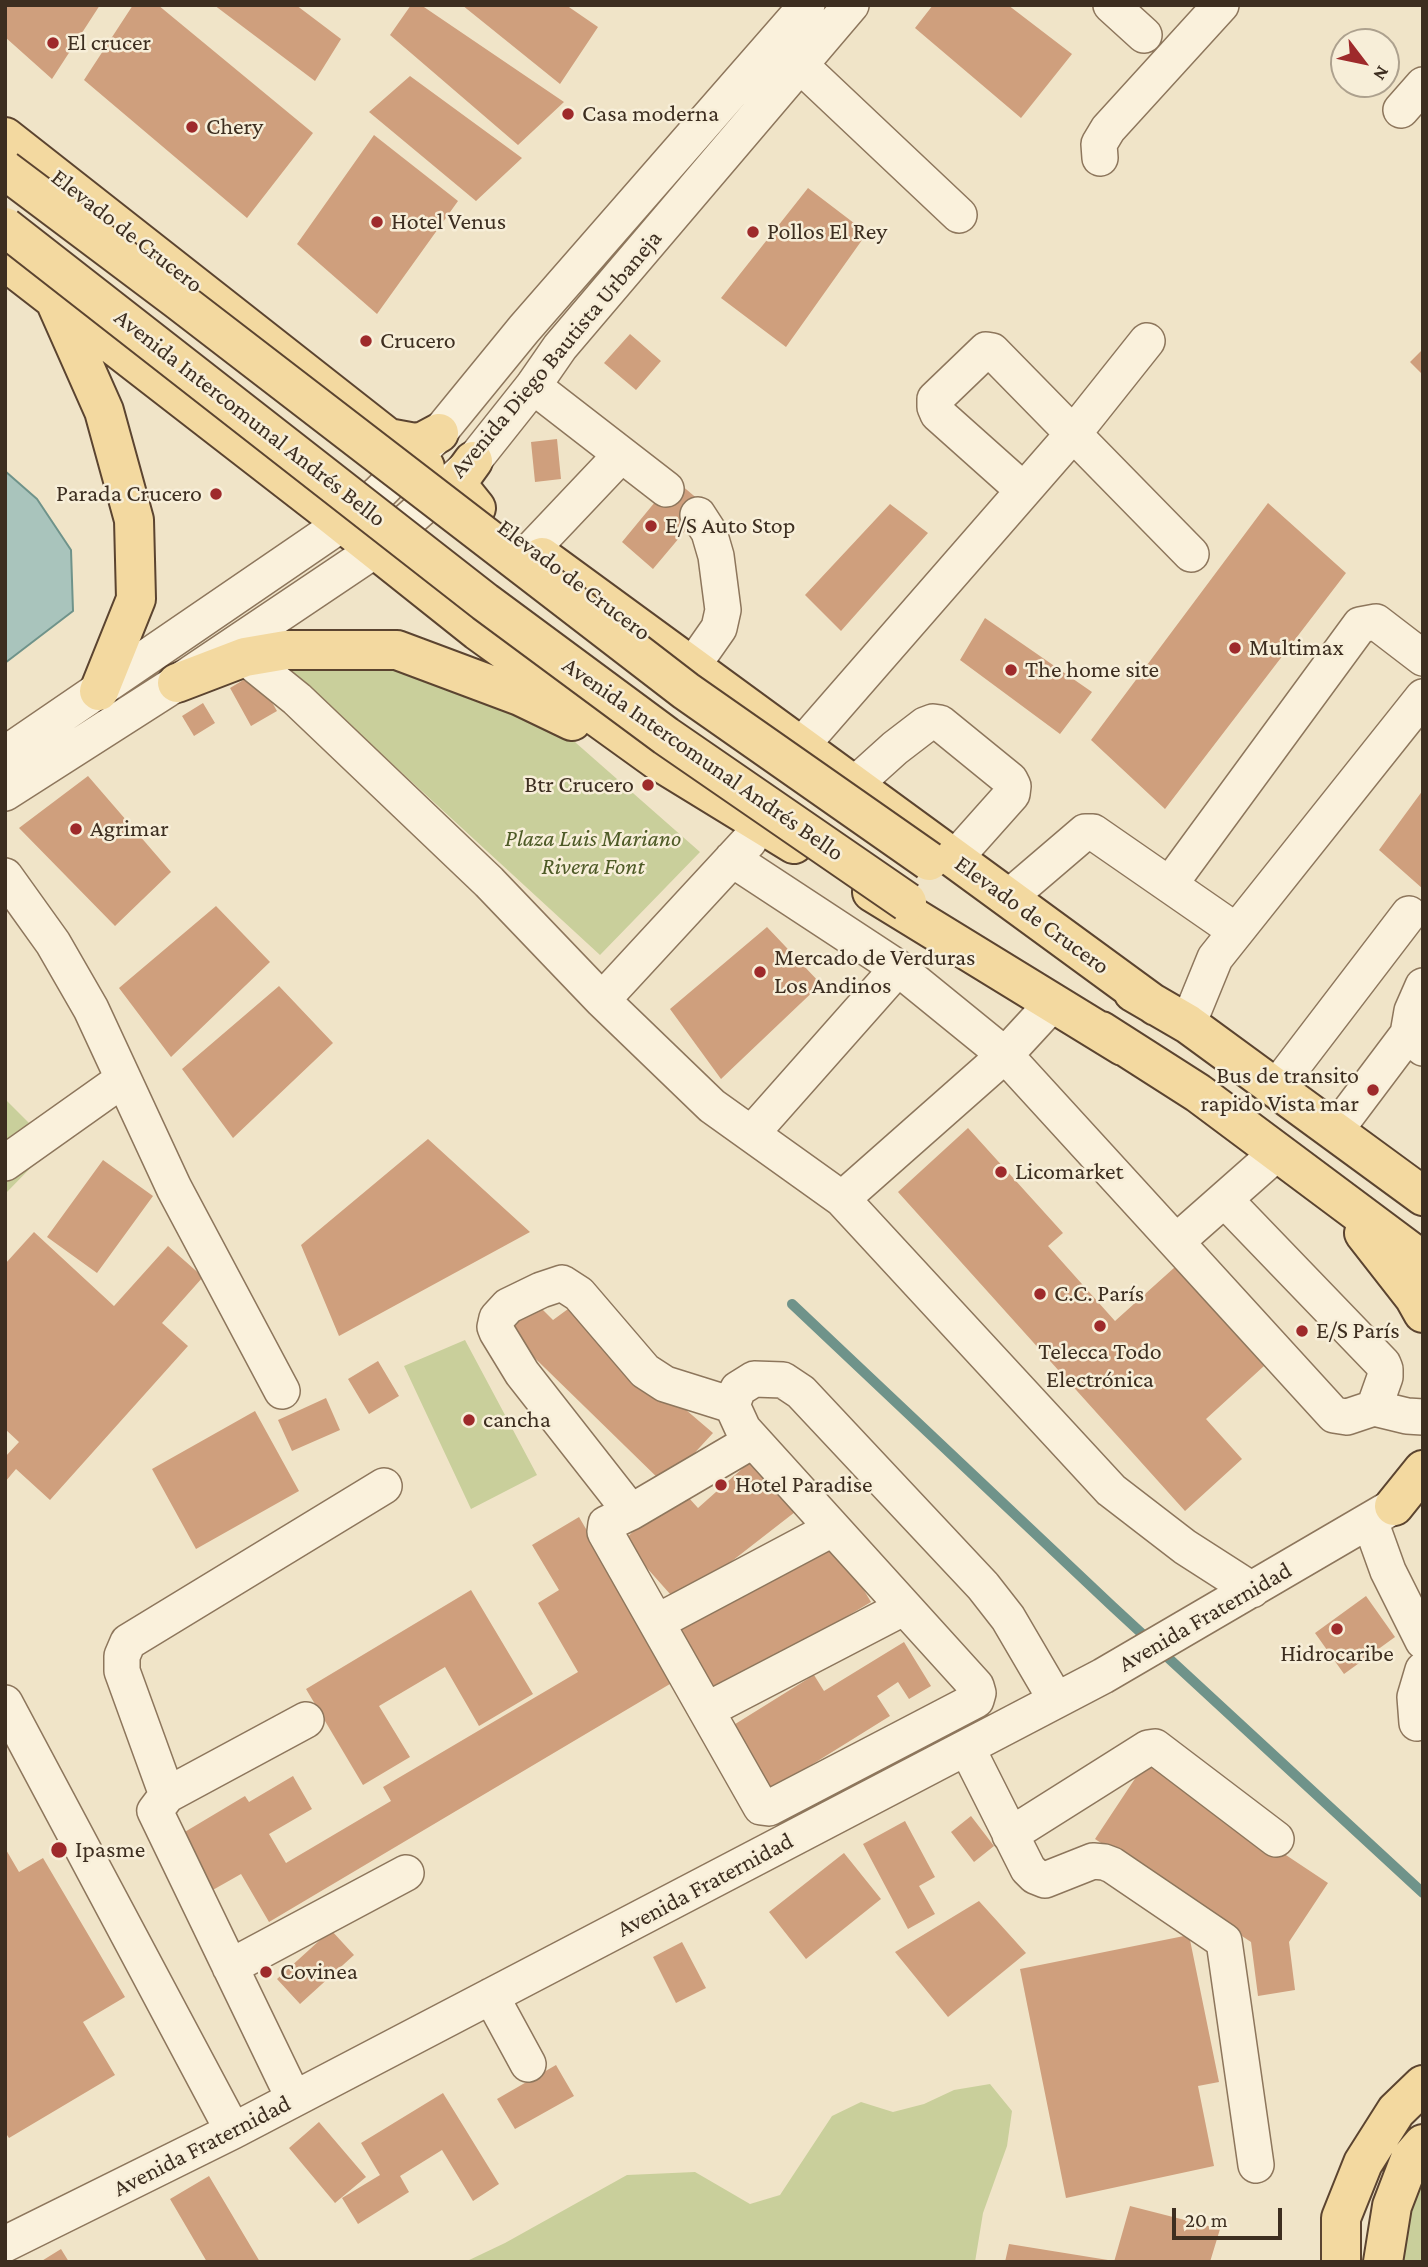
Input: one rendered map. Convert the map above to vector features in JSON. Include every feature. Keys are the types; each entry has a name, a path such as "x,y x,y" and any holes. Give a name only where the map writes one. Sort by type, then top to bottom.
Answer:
{"main road":[{"name":"Elevado de Crucero","path":"5,137 414,443 460,473 476,508 854,785 942,859 1009,897 1172,1015"},
{"name":"Avenida Intercomunal Andrés Bello","path":"5,170 686,691 942,859 1172,1015 1423,1196"},
{"name":"Avenida Intercomunal Andrés Bello","path":"5,227 485,602 666,736 907,902 1198,1093 1423,1261"},
{"path":"5,261 478,631 657,760 1123,1046"},
{"path":"54,300 104,411 134,520 136,598 99,691"},
{"path":"177,682 245,657 286,650 397,650 520,696 657,760"},
{"path":"1345,1201 1366,1236 1423,1312"},
{"path":"1396,1509 1423,1470"},
{"path":"1341,2262 1340,2218 1363,2163 1396,2111 1423,2085"},
{"path":"1383,2262 1392,2206 1410,2160 1423,2144"}],"street":[{"name":"Avenida Diego Bautista Urbaneja","path":"5,754 343,523 378,494 414,443 524,329 807,5"},
{"name":"Avenida Diego Bautista Urbaneja","path":"5,793 375,550 460,473 533,386 560,347 851,5"},
{"path":"1111,5 1144,35"},
{"path":"1100,158 1099,144 1108,129 1221,5"},
{"path":"800,65 959,215"},
{"path":"801,746 1073,434 1147,341"},
{"path":"1023,489 938,414 935,407 935,399 986,350 992,351 1191,554"},
{"path":"533,386 666,489"},
{"path":"532,549 621,455"},
{"path":"691,668 719,628 723,610 716,556 709,532 698,515"},
{"path":"1170,884 1360,625 1376,622 1423,658"},
{"path":"245,657 297,699 489,882 602,1000 712,1106 842,1199 1111,1490 1185,1547 1252,1590"},
{"path":"1172,1015 1214,958 1423,696"},
{"path":"854,785 895,748 933,722 940,723 1010,780 1013,786 1012,794 942,859"},
{"path":"602,1000 763,825"},
{"path":"1009,897 1085,832 1100,835 1236,931"},
{"path":"732,859 898,968 1005,1055 1334,1415 1347,1417 1374,1408 1423,1417"},
{"path":"5,876 53,943 91,1009 174,1188 282,1391"},
{"path":"1276,1088 1409,914"},
{"path":"751,1134 898,968"},
{"path":"1335,1131 1415,1041 1412,1011 1423,986"},
{"path":"842,1199 1005,1055 1053,1003"},
{"path":"5,1163 122,1080"},
{"path":"1176,1242 1278,1152"},
{"path":"1225,1199 1383,1364 1385,1377 1374,1408"},
{"path":"631,1512 523,1373 497,1332 497,1318 508,1306 562,1283 579,1294 645,1371 665,1384 732,1405"},
{"path":"752,1441 606,1524 604,1528 761,1807 765,1809 976,1700 978,1693 976,1686 743,1429 732,1405 738,1389 754,1379 783,1380 802,1392 983,1586 1008,1618 1056,1700"},
{"path":"167,1795 122,1671 121,1656 128,1642 384,1486"},
{"path":"1396,1509 1388,1571 1423,1641"},
{"name":"Avenida Fraternidad","path":"5,2245 295,2099 967,1748 1103,1676 1396,1509"},
{"path":"657,1622 832,1529"},
{"path":"707,1710 903,1608"},
{"path":"1417,1723 1415,1697 1423,1670"},
{"path":"5,1703 233,2131"},
{"path":"295,2099 156,1815 156,1806 167,1795 306,1720"},
{"path":"1010,1835 1148,1748 1155,1747 1276,1839"},
{"path":"967,1748 1028,1869 1035,1876 1045,1880 1093,1861 1104,1862 1224,1941 1256,2165"},
{"path":"230,1967 406,1873"},
{"path":"491,1996 528,2064"}],"green space":[{"name":"Plaza Luis Mariano Rivera Font","path":"393,661 559,728 700,852 600,955 288,668"},
{"path":"5,1099 52,1146 5,1194"},
{"name":"cancha","path":"465,1340 537,1475 471,1509 404,1366"},
{"path":"990,2084 1012,2111 1007,2146 983,2213 975,2262 465,2262 505,2243 627,2175 695,2172 750,2204 780,2195 832,2116 861,2102 893,2112 924,2104 954,2090"},
{"path":"1423,2176 1423,2262 1397,2262 1408,2200"}],"water":[{"path":"5,471 37,499 71,550 73,611 5,663"}],"building":[{"path":"7,5 100,5 52,79 5,37"},
{"path":"133,5 158,5 313,133 247,218 84,80"},
{"path":"214,5 296,5 341,39 315,81"},
{"path":"411,5 421,5 564,102 518,145 390,35"},
{"path":"462,5 566,5 598,27 560,84"},
{"path":"933,5 1008,5 1072,54 1021,118 915,28"},
{"path":"410,76 522,158 476,201 369,112"},
{"name":"Hotel Venus","path":"374,135 458,201 377,314 297,244"},
{"path":"808,188 867,233 786,347 721,298"},
{"path":"630,334 661,361 636,390 604,363"},
{"path":"1423,349 1423,375 1410,362"},
{"path":"557,439 561,479 535,482 531,442"},
{"path":"674,479 706,506 653,569 622,542"},
{"path":"1268,503 1346,573 1165,809 1091,740"},
{"path":"890,504 928,533 841,631 805,595"},
{"path":"985,618 1092,692 1060,734 960,660"},
{"path":"255,673 277,711 251,726 230,688"},
{"path":"203,703 215,723 194,736 182,716"},
{"path":"88,776 171,872 115,926 19,828"},
{"path":"1423,790 1423,889 1379,850"},
{"path":"216,906 270,962 171,1057 119,988"},
{"path":"767,927 821,984 721,1079 670,1009"},
{"path":"279,986 333,1043 233,1138 182,1069"},
{"name":"C.C. París","path":"968,1128 1063,1233 1048,1246 1115,1321 1175,1267 1264,1366 1206,1419 1242,1459 1185,1511 898,1192"},
{"path":"428,1139 530,1232 339,1336 301,1245"},
{"path":"103,1160 153,1196 97,1273 47,1237"},
{"path":"34,1232 114,1306 168,1246 203,1277 162,1323 188,1346 50,1500 16,1469 5,1482 5,1457 19,1442 5,1429 5,1264"},
{"path":"534,1301 553,1320 568,1309 713,1433 665,1485 506,1330"},
{"path":"378,1361 399,1396 369,1414 348,1379"},
{"path":"326,1398 340,1430 292,1451 278,1420"},
{"path":"255,1411 299,1491 196,1549 152,1469"},
{"path":"753,1459 804,1505 678,1603 623,1541 680,1488 698,1508"},
{"path":"579,1517 675,1681 269,1922 241,1874 211,1891 178,1836 245,1796 249,1802 293,1776 312,1809 269,1834 286,1863 391,1801 383,1787 578,1672 538,1603 559,1590 532,1545"},
{"path":"833,1538 871,1602 711,1697 674,1632"},
{"path":"471,1590 533,1694 479,1726 445,1667 379,1706 410,1757 363,1785 306,1689"},
{"path":"1366,1596 1395,1637 1344,1674 1315,1633"},
{"path":"904,1642 931,1686 909,1699 898,1682 877,1696 890,1716 771,1790 732,1726 814,1675 824,1691"},
{"path":"1146,1762 1328,1883 1289,1942 1295,1990 1258,1996 1251,1942 1095,1839"},
{"path":"971,1816 994,1846 974,1862 951,1832"},
{"path":"905,1821 935,1877 919,1886 935,1914 908,1929 863,1844"},
{"path":"5,1848 19,1872 43,1858 125,1997 83,2022 115,2075 9,2138 5,2132"},
{"path":"844,1853 881,1899 806,1959 769,1912"},
{"path":"979,1901 1026,1953 948,2017 895,1952"},
{"path":"331,1930 354,1955 300,2004 277,1979"},
{"path":"1189,1935 1219,2082 1198,2086 1214,2166 1066,2198 1020,1969"},
{"path":"682,1942 706,1988 676,2003 653,1957"},
{"path":"556,2065 574,2096 515,2129 497,2099"},
{"path":"443,2093 499,2184 473,2201 442,2150 400,2176 409,2192 358,2224 342,2198 380,2175 361,2143"},
{"path":"319,2122 366,2177 335,2203 289,2148"},
{"path":"209,2176 260,2262 207,2262 170,2199"},
{"path":"1130,2206 1220,2229 1210,2262 1114,2262"},
{"path":"1009,2244 1108,2260 1108,2262 1005,2262"},
{"path":"61,2249 69,2262 40,2262"}],"waterway":[{"path":"792,1304 1112,1606 1423,1893"}],"place":[{"name":"El crucer","path":"53,43"},
{"name":"Casa moderna","path":"568,114"},
{"name":"Chery","path":"192,127"},
{"name":"Hotel Venus","path":"377,222"},
{"name":"Pollos El Rey","path":"753,232"},
{"name":"Crucero","path":"366,341"},
{"name":"Parada Crucero","path":"216,494"},
{"name":"E/S Auto Stop","path":"651,526"},
{"name":"Multimax","path":"1235,648"},
{"name":"The home site","path":"1011,670"},
{"name":"Btr Crucero","path":"648,785"},
{"name":"Agrimar","path":"76,829"},
{"name":"Mercado de Verduras Los Andinos","path":"760,972"},
{"name":"Bus de transito rapido Vista mar","path":"1373,1090"},
{"name":"Licomarket","path":"1001,1172"},
{"name":"C.C. París","path":"1040,1294"},
{"name":"Telecca Todo Electrónica","path":"1100,1326"},
{"name":"E/S París","path":"1302,1331"},
{"name":"cancha","path":"469,1420"},
{"name":"Hotel Paradise","path":"721,1485"},
{"name":"Hidrocaribe","path":"1337,1629"},
{"name":"Ipasme","path":"59,1850"},
{"name":"Covinea","path":"266,1972"}]}
